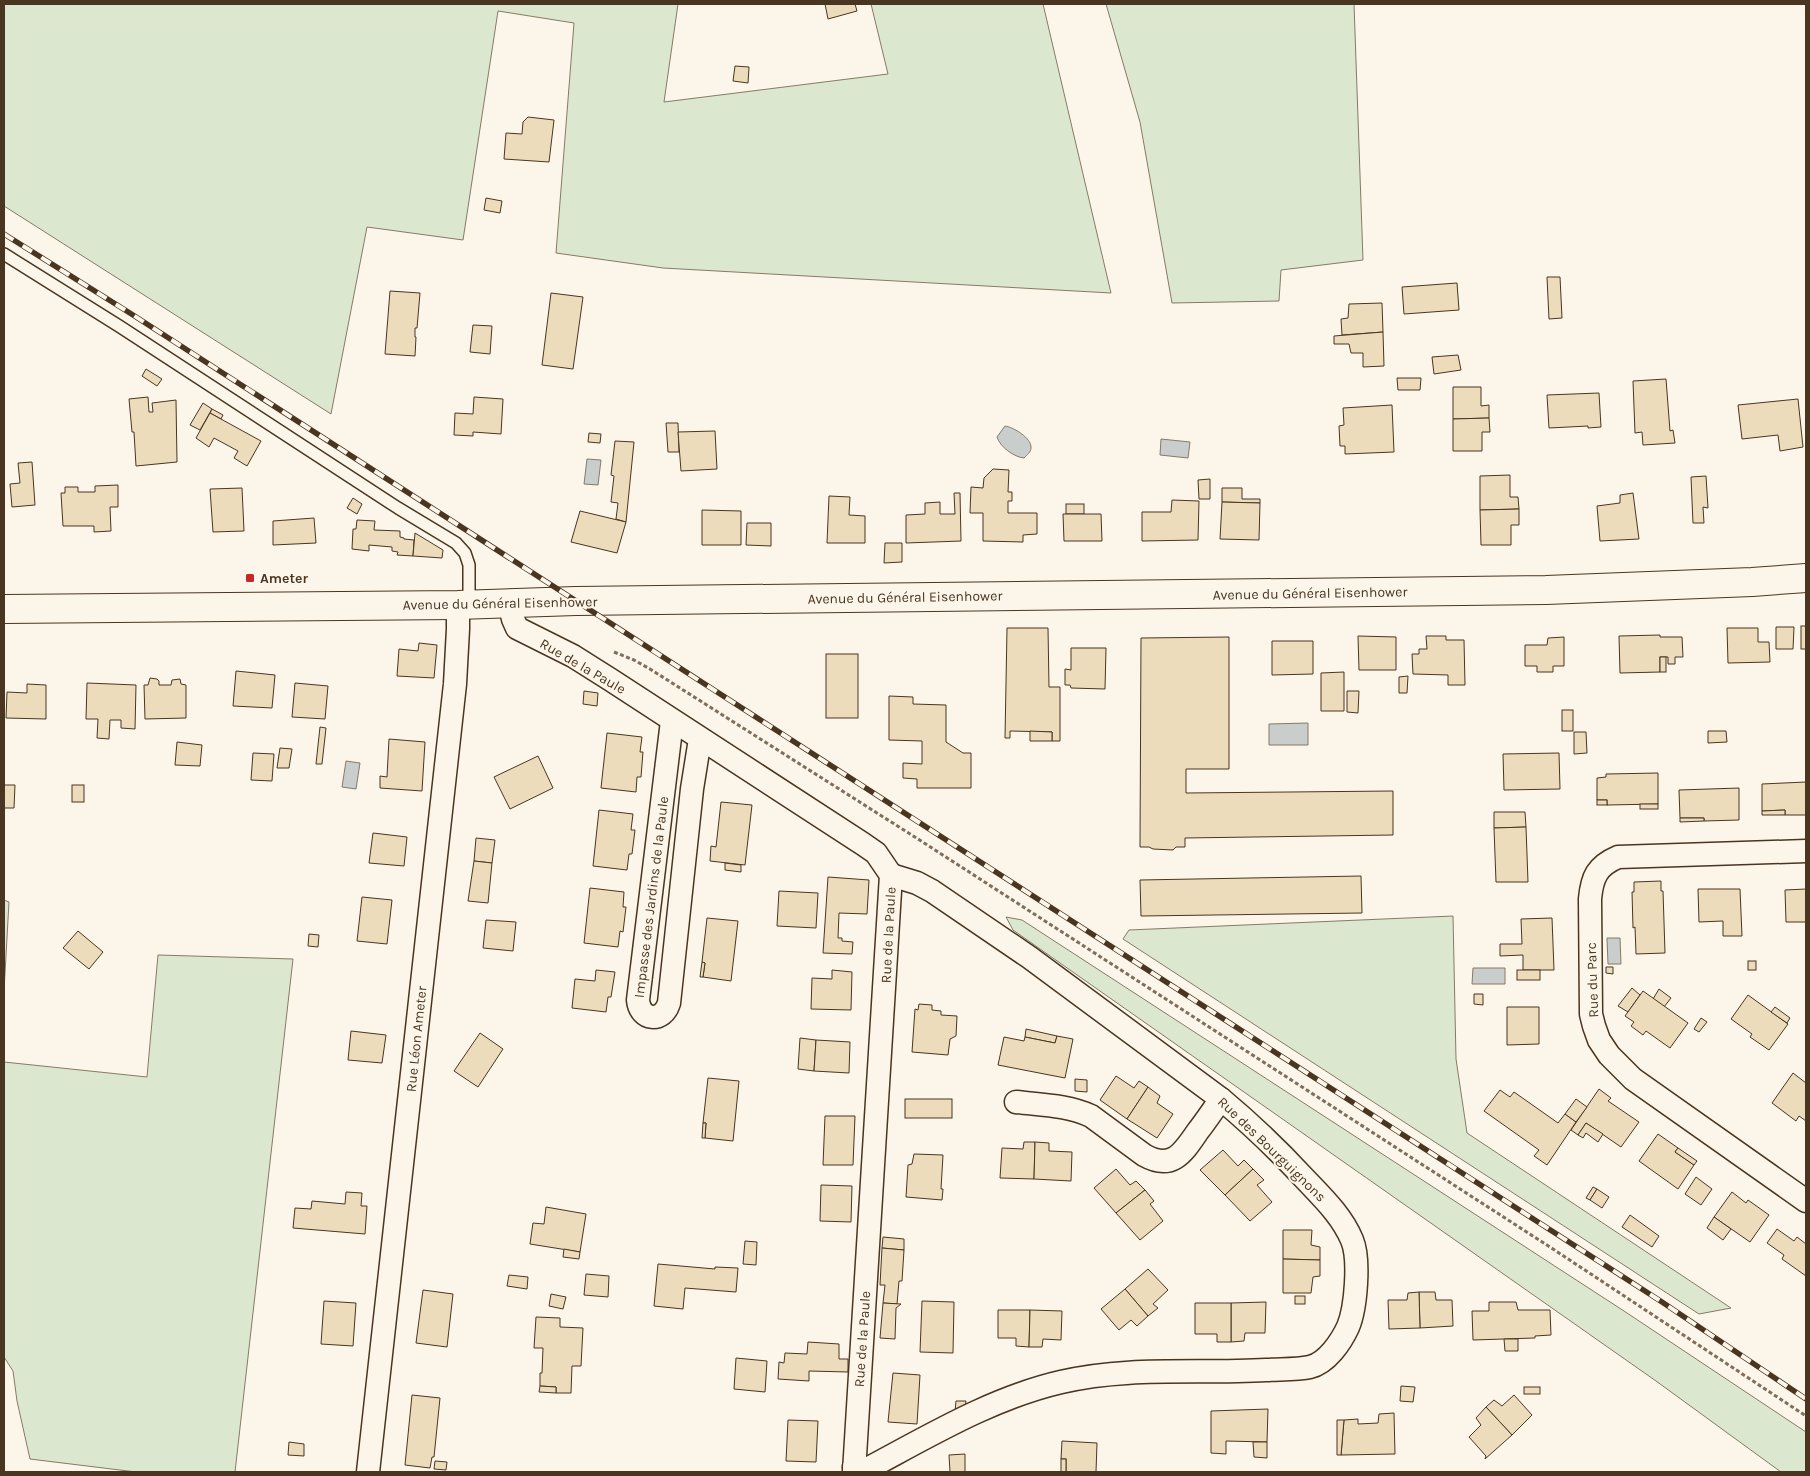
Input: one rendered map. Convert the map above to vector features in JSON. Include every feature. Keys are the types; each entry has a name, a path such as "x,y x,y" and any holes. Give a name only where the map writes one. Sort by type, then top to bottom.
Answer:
{"main road":[{"name":"Avenue du Général Eisenhower","path":"4,609 463,605 509,602 1546,590 1806,578"}],"street":[{"name":"Rue de la Paule","path":"509,602 512,619 517,628 573,656 863,844 876,853 891,875 854,1470"},
{"name":"Rue Léon Ameter","path":"368,1472 455,684 458,629 463,605"},
{"name":"Impasse des Jardins de la Paule","path":"672,721 638,1000 641,1011 651,1017 663,1014 669,1003 690,798 700,738"},
{"name":"Rue du Parc","path":"1806,851 1618,856 1607,861 1599,869 1591,886 1590,899 1591,1014 1599,1040 1609,1054 1633,1079 1806,1201"},
{"name":"Rue des Bourguignons","path":"854,1470 867,1469 960,1419 996,1403 1027,1391 1063,1381 1139,1371 1242,1371 1312,1367 1326,1358 1343,1337 1349,1324 1355,1299 1353,1241 1344,1224 1282,1155 1221,1099 1029,957 932,891 918,883 891,875"},
{"path":"1016,1102 1070,1108 1082,1112 1098,1121 1144,1155 1153,1160 1162,1161 1172,1160 1183,1153 1221,1099"}],"lane":[{"path":"4,254 120,326 398,508 456,543 465,553 470,565 463,605"}],"path":[{"path":"573,656 607,650 634,660 650,669 1553,1248 1806,1416"}],"green space":[{"path":"4,4 678,4 664,102 888,74 871,4 1043,4 1111,293 663,268 556,253 574,23 498,11 463,240 367,227 331,414 4,206"},
{"path":"1106,4 1354,4 1363,260 1281,270 1279,301 1172,303 1140,122"},
{"path":"4,900 9,902 4,991"},
{"path":"1453,916 1456,1059 1467,1133 1731,1308 1699,1314 1123,939 1129,930"},
{"path":"1006,917 1022,920 1624,1311 1806,1432 1806,1472 1781,1472 1656,1381 1013,930"},
{"path":"158,955 293,959 235,1472 136,1472 30,1459 17,1401 13,1371 4,1357 4,1062 147,1077"}],"shaded area":[{"path":"1005,426 1013,428 1028,440 1031,449 1024,458 1008,451 999,441 997,437"},
{"path":"1161,439 1190,442 1188,458 1160,455"},
{"path":"587,459 601,460 598,485 584,484"},
{"path":"1308,723 1308,745 1269,745 1269,724"},
{"path":"346,761 360,763 356,789 342,787"},
{"path":"1607,938 1620,938 1621,964 1608,964"},
{"path":"1473,968 1505,968 1505,984 1472,984"}],"building":[{"path":"825,4 855,4 857,11 828,19"},
{"path":"735,66 749,67 748,83 733,81"},
{"path":"528,117 554,120 549,162 504,159 506,133 522,134 523,122"},
{"path":"486,198 502,201 500,213 484,210"},
{"path":"1547,277 1560,277 1562,318 1549,319"},
{"path":"1457,283 1459,310 1404,314 1402,287"},
{"path":"390,291 420,293 417,328 415,328 415,356 385,354"},
{"path":"551,293 583,297 573,369 542,365"},
{"path":"1382,303 1383,332 1342,335 1341,319 1348,318 1349,304"},
{"path":"473,325 492,326 490,354 470,352"},
{"path":"1383,332 1384,366 1363,367 1363,353 1351,353 1349,344 1334,344 1334,336"},
{"path":"1458,355 1461,370 1434,374 1432,357"},
{"path":"146,369 162,379 157,386 142,376"},
{"path":"1397,378 1421,378 1420,390 1398,390"},
{"path":"1666,379 1670,431 1673,430 1675,443 1643,445 1642,432 1635,433 1633,381"},
{"path":"1453,387 1481,387 1481,406 1489,405 1489,418 1453,419"},
{"path":"1599,393 1601,427 1549,428 1547,395"},
{"path":"148,397 149,412 153,412 152,403 176,400 177,462 136,466 134,432 132,432 129,399"},
{"path":"474,397 503,399 501,434 473,432 473,436 454,435 455,413 473,414"},
{"path":"1798,399 1803,447 1780,451 1778,435 1742,439 1738,405"},
{"path":"203,403 212,409 200,430 190,425"},
{"path":"1392,405 1394,452 1345,454 1345,446 1340,446 1339,426 1344,425 1343,408"},
{"path":"212,409 223,415 221,419 210,413"},
{"path":"210,413 261,441 247,466 234,458 238,451 214,438 209,447 196,438"},
{"path":"1489,418 1490,432 1482,432 1482,451 1453,451 1453,419"},
{"path":"666,423 678,423 679,452 668,452"},
{"path":"715,431 717,469 681,471 678,432"},
{"path":"589,433 601,434 600,443 588,442"},
{"path":"615,441 634,442 626,522 616,519 618,503 611,502 614,476 611,475"},
{"path":"32,462 35,505 12,507 10,484 20,483 18,463"},
{"path":"993,469 1009,470 1008,492 1012,492 1012,501 1008,501 1008,513 1037,513 1037,534 1023,535 1023,542 983,541 983,513 970,513 971,487 983,488 984,478"},
{"path":"1510,475 1510,497 1518,497 1519,509 1480,510 1480,476"},
{"path":"1706,476 1708,508 1703,507 1704,523 1693,523 1691,477"},
{"path":"1210,479 1210,499 1199,499 1198,480"},
{"path":"118,485 118,507 110,507 111,531 94,532 94,526 63,526 61,493 65,493 65,487 78,487 78,492 95,492 95,486"},
{"path":"242,488 244,531 213,532 210,489"},
{"path":"1222,488 1242,488 1242,499 1260,499 1260,503 1222,502"},
{"path":"954,493 960,493 961,541 906,543 906,515 925,514 925,503 940,502 940,514 955,514"},
{"path":"1633,493 1639,539 1600,541 1597,506 1620,503 1620,495"},
{"path":"829,496 850,497 849,515 865,516 865,543 827,543"},
{"path":"353,498 362,504 357,514 347,508"},
{"path":"1172,500 1199,501 1198,540 1142,541 1142,512 1171,512"},
{"path":"1222,502 1260,503 1259,540 1220,539"},
{"path":"1066,504 1084,504 1084,514 1066,514"},
{"path":"1519,509 1519,525 1511,525 1511,545 1481,545 1480,510"},
{"path":"702,510 741,511 741,545 702,545"},
{"path":"580,511 626,522 617,553 571,542"},
{"path":"1063,514 1101,514 1102,541 1064,541"},
{"path":"314,518 316,543 273,545 273,521"},
{"path":"357,520 375,521 374,530 400,531 400,537 414,540 413,556 397,555 398,552 392,551 392,547 369,545 369,551 352,549 353,529 356,529"},
{"path":"747,523 771,523 771,546 746,545"},
{"path":"415,533 443,550 442,558 413,556"},
{"path":"885,543 902,543 902,562 884,563"},
{"path":"1801,626 1806,626 1806,649 1801,649"},
{"path":"1776,627 1794,627 1793,649 1776,649"},
{"path":"1007,628 1048,628 1049,687 1060,687 1060,741 1052,741 1052,732 1010,731 1010,738 1005,738"},
{"path":"1727,628 1758,628 1758,642 1769,642 1770,662 1728,663"},
{"path":"1660,635 1660,637 1682,637 1683,657 1675,657 1675,664 1668,664 1668,657 1660,657 1660,672 1620,673 1619,636"},
{"path":"1358,636 1396,637 1396,670 1359,670"},
{"path":"1426,636 1446,636 1446,640 1464,640 1465,685 1448,685 1448,675 1413,674 1412,654 1419,654 1419,649 1427,649"},
{"path":"1229,637 1229,769 1186,769 1186,793 1393,791 1393,835 1185,838 1185,847 1176,847 1173,850 1140,847 1141,638"},
{"path":"1564,637 1564,666 1553,666 1553,672 1537,672 1537,666 1525,666 1525,645 1547,645 1548,638"},
{"path":"1272,641 1313,641 1313,674 1272,675"},
{"path":"419,643 437,645 434,678 397,676 399,649 418,651"},
{"path":"1071,648 1106,648 1105,689 1071,688 1070,685 1065,685 1065,669 1071,670"},
{"path":"826,654 858,654 858,718 826,718"},
{"path":"1660,657 1666,657 1666,672 1660,672"},
{"path":"236,671 275,675 272,708 233,706"},
{"path":"1344,672 1344,711 1321,711 1321,673"},
{"path":"1408,676 1407,693 1399,693 1399,677"},
{"path":"150,678 157,679 159,685 171,685 172,680 180,679 181,684 186,685 186,718 145,719 144,685 148,685"},
{"path":"87,683 136,685 135,729 121,728 121,720 110,720 109,739 97,738 98,719 86,719"},
{"path":"295,683 328,686 325,719 292,717"},
{"path":"27,684 46,685 46,719 6,718 7,692 27,693"},
{"path":"584,691 598,693 597,706 583,704"},
{"path":"1347,691 1359,691 1358,713 1347,712"},
{"path":"889,696 913,697 913,704 946,705 946,742 963,753 971,753 971,788 917,788 917,779 903,778 903,763 922,764 922,741 889,740"},
{"path":"1562,710 1573,710 1573,731 1562,731"},
{"path":"320,727 326,728 322,764 316,764"},
{"path":"1030,731 1052,732 1052,741 1030,741"},
{"path":"1708,731 1726,731 1727,742 1708,743"},
{"path":"1574,732 1586,732 1587,753 1574,754"},
{"path":"607,733 642,737 640,752 643,752 641,777 637,777 636,792 601,788"},
{"path":"389,739 425,742 422,791 380,788 380,776 387,777"},
{"path":"177,742 202,745 200,766 175,765"},
{"path":"280,748 292,749 289,768 277,768"},
{"path":"253,753 274,754 272,781 251,780"},
{"path":"1559,753 1560,789 1504,790 1503,754"},
{"path":"538,756 553,788 510,809 494,777"},
{"path":"1658,773 1658,804 1607,805 1607,800 1597,800 1597,778 1606,777 1606,774"},
{"path":"1806,782 1806,815 1785,815 1785,810 1762,811 1762,784"},
{"path":"4,785 15,785 14,808 4,808"},
{"path":"72,785 84,785 84,802 72,802"},
{"path":"1739,788 1739,820 1704,821 1704,818 1680,818 1679,790"},
{"path":"1597,800 1607,800 1607,805 1597,805"},
{"path":"721,802 752,805 745,865 710,861 711,846 716,847"},
{"path":"1640,804 1658,804 1658,809 1640,809"},
{"path":"599,810 633,814 631,830 635,830 632,854 629,854 627,870 593,866"},
{"path":"1785,810 1785,815 1762,815 1762,811"},
{"path":"1494,812 1525,812 1526,827 1494,828"},
{"path":"1680,818 1704,818 1704,821 1680,822"},
{"path":"1526,827 1528,882 1496,882 1494,828"},
{"path":"373,833 407,837 404,866 369,863"},
{"path":"476,838 495,840 492,863 474,861"},
{"path":"474,861 492,863 488,903 468,901"},
{"path":"725,863 741,865 741,872 725,870"},
{"path":"1361,876 1362,913 1141,916 1140,880"},
{"path":"828,877 869,880 867,914 839,913 838,938 842,938 842,941 853,942 852,954 823,953"},
{"path":"1661,881 1665,953 1636,954 1632,892 1634,892 1634,882"},
{"path":"590,888 624,892 623,907 626,907 623,932 620,931 618,947 584,943"},
{"path":"1698,889 1740,889 1742,936 1723,936 1723,921 1699,922"},
{"path":"1806,889 1806,922 1786,922 1785,890"},
{"path":"779,891 818,893 816,928 777,926"},
{"path":"362,897 392,900 387,944 357,941"},
{"path":"707,918 738,921 731,981 703,977 705,963 702,962"},
{"path":"1552,918 1554,970 1523,970 1523,955 1500,956 1500,944 1522,944 1521,919"},
{"path":"486,920 516,922 513,951 483,948"},
{"path":"78,931 103,952 89,969 63,948"},
{"path":"309,934 319,935 318,947 308,946"},
{"path":"1748,961 1756,961 1756,970 1748,970"},
{"path":"702,962 705,963 703,977 700,977"},
{"path":"1606,967 1613,967 1613,974 1606,973"},
{"path":"596,970 615,972 611,997 608,997 606,1012 572,1008 575,979 595,981"},
{"path":"832,970 852,972 851,1010 811,1009 812,978 832,979"},
{"path":"1517,970 1540,970 1540,980 1517,980"},
{"path":"1632,988 1640,995 1628,1012 1618,1006"},
{"path":"1659,989 1671,998 1664,1007 1653,999"},
{"path":"1643,991 1688,1023 1670,1048 1646,1031 1643,1035 1631,1026 1634,1022 1625,1016"},
{"path":"1474,994 1483,994 1483,1005 1474,1004"},
{"path":"1748,995 1788,1024 1769,1050 1750,1037 1752,1034 1731,1019"},
{"path":"919,1004 932,1005 932,1010 941,1011 941,1015 957,1016 956,1036 950,1039 948,1055 912,1052 915,1009 918,1010"},
{"path":"1507,1007 1539,1007 1539,1044 1507,1045"},
{"path":"1775,1007 1790,1018 1787,1023 1771,1012"},
{"path":"1701,1018 1707,1022 1699,1032 1694,1029"},
{"path":"1026,1029 1057,1036 1055,1043 1025,1037"},
{"path":"351,1031 386,1035 382,1063 348,1060"},
{"path":"480,1033 503,1049 478,1087 454,1071"},
{"path":"1057,1036 1073,1039 1065,1078 998,1065 1004,1037 1024,1041 1025,1037 1055,1043"},
{"path":"800,1038 816,1040 814,1071 798,1069"},
{"path":"816,1040 850,1042 849,1073 814,1071"},
{"path":"1793,1073 1806,1083 1806,1121 1799,1116 1796,1121 1772,1103"},
{"path":"1116,1076 1134,1088 1139,1081 1148,1087 1127,1119 1100,1100"},
{"path":"708,1078 739,1081 733,1141 705,1138 706,1123 703,1123"},
{"path":"1075,1079 1087,1080 1087,1092 1075,1091"},
{"path":"1148,1087 1160,1096 1157,1103 1173,1114 1157,1138 1127,1119"},
{"path":"1599,1089 1611,1098 1608,1101 1639,1122 1621,1147 1586,1123 1578,1135 1571,1130"},
{"path":"1500,1090 1510,1097 1514,1092 1558,1123 1565,1114 1576,1122 1547,1165 1534,1156 1539,1150 1484,1111"},
{"path":"905,1099 952,1099 952,1118 905,1118"},
{"path":"1576,1099 1587,1107 1576,1122 1565,1114"},
{"path":"825,1116 855,1116 853,1165 823,1165"},
{"path":"703,1123 706,1123 705,1138 702,1138"},
{"path":"1586,1123 1603,1134 1598,1142 1586,1133 1583,1138 1578,1135"},
{"path":"1658,1134 1678,1148 1675,1152 1694,1165 1678,1189 1639,1161"},
{"path":"1024,1142 1035,1142 1034,1179 1000,1178 1002,1148 1023,1149"},
{"path":"1035,1142 1049,1143 1049,1151 1072,1152 1071,1181 1034,1179"},
{"path":"1678,1148 1697,1161 1694,1165 1675,1152"},
{"path":"1223,1150 1238,1166 1244,1160 1253,1169 1225,1195 1200,1170"},
{"path":"914,1154 943,1155 942,1200 906,1197 908,1165 912,1164"},
{"path":"1116,1169 1130,1185 1136,1181 1145,1190 1116,1213 1094,1188"},
{"path":"1253,1169 1264,1180 1257,1185 1272,1202 1250,1221 1225,1195"},
{"path":"1696,1177 1712,1189 1701,1205 1685,1194"},
{"path":"821,1185 852,1186 851,1222 820,1221"},
{"path":"1593,1187 1597,1189 1590,1200 1586,1198"},
{"path":"1597,1189 1609,1197 1602,1208 1590,1200"},
{"path":"1145,1190 1154,1201 1150,1204 1163,1221 1140,1240 1116,1213"},
{"path":"346,1192 362,1193 361,1206 367,1206 365,1234 293,1228 295,1208 311,1209 312,1201 345,1204"},
{"path":"1732,1192 1746,1203 1748,1200 1769,1215 1750,1242 1714,1217"},
{"path":"546,1207 586,1214 580,1252 530,1244 533,1223 544,1224"},
{"path":"1630,1215 1659,1236 1652,1247 1622,1227"},
{"path":"1714,1217 1731,1229 1723,1240 1707,1228"},
{"path":"1777,1229 1794,1241 1797,1237 1806,1244 1806,1276 1782,1259 1784,1255 1767,1243"},
{"path":"1283,1230 1312,1230 1311,1245 1320,1247 1320,1260 1283,1259"},
{"path":"883,1237 904,1239 904,1250 882,1248"},
{"path":"745,1241 757,1242 756,1265 743,1264"},
{"path":"882,1248 904,1250 902,1281 899,1281 897,1304 883,1303 885,1285 880,1285"},
{"path":"564,1249 580,1252 579,1259 563,1257"},
{"path":"1283,1259 1320,1260 1320,1276 1313,1277 1311,1293 1283,1293"},
{"path":"658,1264 715,1269 715,1267 738,1268 736,1292 685,1288 683,1309 654,1306"},
{"path":"1148,1269 1168,1290 1153,1304 1158,1308 1148,1316 1125,1289"},
{"path":"586,1274 609,1276 608,1297 584,1295"},
{"path":"509,1275 528,1277 527,1289 507,1286"},
{"path":"1125,1289 1148,1316 1137,1326 1131,1320 1119,1330 1101,1309"},
{"path":"423,1290 453,1294 447,1347 416,1343"},
{"path":"1419,1292 1435,1292 1436,1300 1452,1300 1453,1326 1420,1328"},
{"path":"1419,1292 1420,1328 1389,1329 1388,1300 1407,1300 1408,1293"},
{"path":"551,1294 566,1297 563,1309 549,1306"},
{"path":"1295,1296 1305,1296 1305,1304 1295,1304"},
{"path":"324,1301 356,1303 353,1346 321,1344"},
{"path":"922,1301 954,1302 953,1353 920,1352"},
{"path":"1266,1302 1265,1333 1245,1333 1244,1341 1231,1342 1231,1303"},
{"path":"1489,1302 1516,1302 1518,1310 1550,1310 1551,1335 1535,1336 1535,1338 1473,1340 1472,1311 1489,1311"},
{"path":"883,1303 901,1304 896,1308 895,1339 880,1338"},
{"path":"1195,1303 1231,1303 1231,1342 1217,1342 1217,1334 1195,1334"},
{"path":"998,1310 1030,1310 1029,1347 1016,1346 1016,1338 998,1338"},
{"path":"1030,1310 1062,1311 1061,1340 1043,1339 1042,1347 1029,1347"},
{"path":"536,1317 560,1318 560,1327 583,1328 581,1366 572,1366 571,1393 556,1393 556,1387 540,1386 543,1348 534,1348"},
{"path":"1504,1339 1518,1339 1518,1351 1505,1351"},
{"path":"808,1342 839,1344 839,1359 848,1359 848,1372 809,1371 809,1381 778,1379 779,1362 784,1363 785,1353 807,1354"},
{"path":"736,1358 767,1361 765,1392 734,1389"},
{"path":"893,1373 920,1375 917,1424 888,1422"},
{"path":"540,1386 556,1387 556,1393 539,1392"},
{"path":"1401,1386 1415,1387 1413,1402 1400,1401"},
{"path":"1524,1387 1540,1387 1540,1394 1524,1394"},
{"path":"412,1395 440,1398 434,1457 432,1457 430,1468 405,1465"},
{"path":"1514,1395 1532,1415 1512,1435 1486,1407 1494,1400 1502,1406"},
{"path":"956,1401 966,1401 965,1408 955,1412"},
{"path":"1486,1407 1512,1435 1485,1459 1486,1456 1469,1437 1481,1425 1476,1418"},
{"path":"1268,1409 1267,1442 1226,1441 1226,1454 1211,1453 1211,1411"},
{"path":"1394,1413 1395,1454 1341,1455 1344,1420 1358,1419 1358,1424 1378,1423 1379,1414"},
{"path":"788,1420 818,1421 816,1462 786,1461"},
{"path":"1337,1420 1344,1420 1341,1455 1337,1455"},
{"path":"1062,1441 1097,1443 1096,1472 1066,1472 1066,1459 1061,1459"},
{"path":"289,1442 304,1444 304,1456 288,1455"},
{"path":"1253,1442 1267,1442 1267,1458 1254,1457"},
{"path":"965,1454 965,1472 950,1472 949,1455"},
{"path":"1061,1459 1066,1459 1066,1472 1061,1472"},
{"path":"435,1461 447,1462 446,1470 434,1469"}],"railway":[{"path":"4,234 133,315 1662,1302 1806,1399"}],"place":[{"name":"Ameter","path":"250,578"}]}
